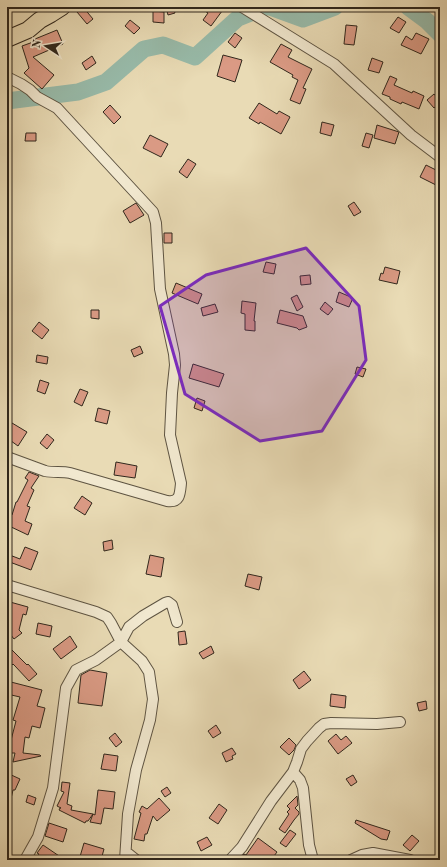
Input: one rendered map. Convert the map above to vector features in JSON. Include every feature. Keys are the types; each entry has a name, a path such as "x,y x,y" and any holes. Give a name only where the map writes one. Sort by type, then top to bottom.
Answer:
{"main road":[{"path":"7,39 28,30 40,20 62,7"}],"street":[{"path":"242,7 334,64 411,135 440,157"},
{"path":"7,78 21,84 37,97 57,108 153,212 156,223 160,289 175,364 170,435 181,483 179,497 172,502 167,501 64,471 45,471 7,458"},
{"path":"7,585 96,612 107,617 121,642 142,661 149,672 152,699 150,720 136,770 128,814 125,856 136,860"},
{"path":"26,860 38,836 53,788 66,688 76,670 96,660 121,642 129,627 164,602 168,602 172,606 177,622"},
{"path":"230,860 242,847 271,801 293,772 301,748 318,728 324,724 331,723 377,724 400,722"},
{"path":"293,772 300,780 303,788 309,845 313,860"},
{"path":"351,860 362,855 373,854 410,860"}],"highlighted area":[{"path":"306,248 359,306 366,360 322,431 260,441 185,394 160,306 206,275"}],"building":[{"path":"83,7 93,19 87,24 77,12"},
{"path":"166,7 173,7 175,13 168,15"},
{"path":"199,7 225,7 211,26 203,20 208,13"},
{"path":"153,11 164,12 164,23 153,22"},
{"path":"398,17 406,22 399,33 390,28"},
{"path":"130,20 140,28 134,34 125,26"},
{"path":"346,25 357,26 354,45 344,44"},
{"path":"57,30 63,44 33,57 54,75 42,89 24,73 29,68 22,46 36,41 35,39"},
{"path":"235,33 242,38 235,48 228,42"},
{"path":"416,33 429,39 421,54 401,45 406,36 412,40"},
{"path":"281,44 292,50 288,57 312,69 303,88 306,89 300,104 290,100 298,80 292,77 293,75 270,62"},
{"path":"223,55 242,60 235,82 217,76"},
{"path":"92,56 96,63 86,70 82,63"},
{"path":"372,58 383,62 379,73 368,70"},
{"path":"390,76 397,79 394,85 412,93 413,91 424,96 419,109 402,102 401,104 382,94"},
{"path":"434,94 440,103 434,108 427,100"},
{"path":"259,103 277,114 279,111 290,117 281,134 260,122 259,124 249,118"},
{"path":"110,105 121,117 114,124 103,112"},
{"path":"322,122 334,125 331,136 320,133"},
{"path":"377,125 399,132 395,144 374,138"},
{"path":"26,133 36,133 36,141 25,141"},
{"path":"366,133 373,135 369,148 362,146"},
{"path":"150,135 168,144 161,157 143,148"},
{"path":"188,159 196,164 187,178 179,172"},
{"path":"426,165 440,172 440,187 420,177"},
{"path":"354,202 361,212 354,216 348,206"},
{"path":"136,203 144,215 130,223 123,211"},
{"path":"164,233 172,233 172,243 164,243"},
{"path":"266,262 276,264 274,274 263,272"},
{"path":"385,267 400,271 397,284 379,280"},
{"path":"310,275 311,284 301,285 300,276"},
{"path":"176,283 202,294 198,304 172,293"},
{"path":"339,292 353,298 349,307 336,302"},
{"path":"297,295 303,307 297,311 291,298"},
{"path":"242,301 256,303 254,321 255,331 245,330 245,314 241,313"},
{"path":"325,302 333,309 328,315 320,309"},
{"path":"215,304 218,312 203,316 201,308"},
{"path":"91,310 99,310 99,319 91,318"},
{"path":"280,310 303,316 307,327 299,330 297,328 277,323"},
{"path":"39,322 49,330 42,339 32,331"},
{"path":"140,346 143,353 134,357 131,350"},
{"path":"37,355 48,357 47,364 36,362"},
{"path":"193,364 224,374 219,387 189,378"},
{"path":"357,367 366,369 363,377 355,374"},
{"path":"40,380 49,383 45,394 37,391"},
{"path":"80,389 88,392 82,406 74,402"},
{"path":"197,398 205,401 202,411 194,408"},
{"path":"98,408 110,411 107,424 95,421"},
{"path":"7,420 27,432 18,446 7,438"},
{"path":"47,434 54,440 47,449 40,443"},
{"path":"116,462 137,466 135,478 114,475"},
{"path":"29,472 39,476 31,488 34,490 27,506 30,507 25,521 32,524 28,535 7,525 7,519 9,514 12,515 16,502 28,480 25,478"},
{"path":"82,496 92,503 85,515 74,508"},
{"path":"112,540 113,549 104,551 103,542"},
{"path":"25,547 38,552 31,570 7,561 7,554 20,559"},
{"path":"150,555 164,558 161,577 146,574"},
{"path":"248,574 262,577 259,590 245,586"},
{"path":"10,602 28,607 26,615 23,614 19,630 22,633 14,639 10,634 7,635 7,615"},
{"path":"38,623 52,626 50,637 36,634"},
{"path":"185,631 187,644 179,645 178,632"},
{"path":"70,636 77,647 61,659 53,649"},
{"path":"211,646 214,653 203,659 199,653"},
{"path":"11,649 37,674 29,681 13,664 7,670 7,653"},
{"path":"90,670 107,673 102,706 78,703 81,675"},
{"path":"304,671 311,680 299,689 293,680"},
{"path":"7,681 42,690 37,706 45,708 40,728 32,726 29,738 25,737 23,753 41,756 13,762 15,753 9,753 16,721 13,720 20,697 7,694"},
{"path":"331,694 346,696 345,708 330,706"},
{"path":"426,701 427,709 419,711 417,703"},
{"path":"216,725 221,733 213,738 208,731"},
{"path":"115,733 122,742 116,747 109,738"},
{"path":"336,734 341,740 346,736 352,743 338,754 328,741"},
{"path":"289,738 296,745 294,750 289,755 280,747"},
{"path":"232,748 236,754 232,756 233,759 226,762 222,753"},
{"path":"104,754 118,756 116,771 101,769"},
{"path":"7,773 20,779 15,790 13,790 10,803 7,803"},
{"path":"353,775 357,782 351,786 346,779"},
{"path":"62,782 70,783 67,804 72,806 71,810 93,814 85,823 59,810 61,808 57,806 64,792 61,791"},
{"path":"167,787 171,793 165,797 161,791"},
{"path":"98,790 115,792 113,809 104,808 101,824 90,822 93,814 95,815"},
{"path":"28,795 36,798 34,805 26,802"},
{"path":"297,796 298,805 295,808 299,814 285,833 279,829 289,814 287,812 290,809 287,806"},
{"path":"159,798 170,810 157,821 153,816 147,834 145,834 144,841 134,839 141,813 139,812 142,806 147,809"},
{"path":"219,804 227,810 218,824 209,818"},
{"path":"356,820 390,831 387,840 381,839 355,823"},
{"path":"49,823 67,829 63,842 45,836"},
{"path":"290,830 296,834 286,847 280,843"},
{"path":"412,835 419,841 410,851 403,845"},
{"path":"207,837 212,845 201,851 197,842"},
{"path":"258,838 277,852 271,860 239,860 244,854 246,855"},
{"path":"84,843 104,849 101,860 79,860"},
{"path":"43,845 65,860 35,860 39,854 37,853"}],"waterway":[{"path":"7,101 78,92 106,82 144,49 163,45 195,57 238,18 266,7"},
{"path":"270,7 303,19 335,7"},
{"path":"408,7 427,21 440,34"}]}
